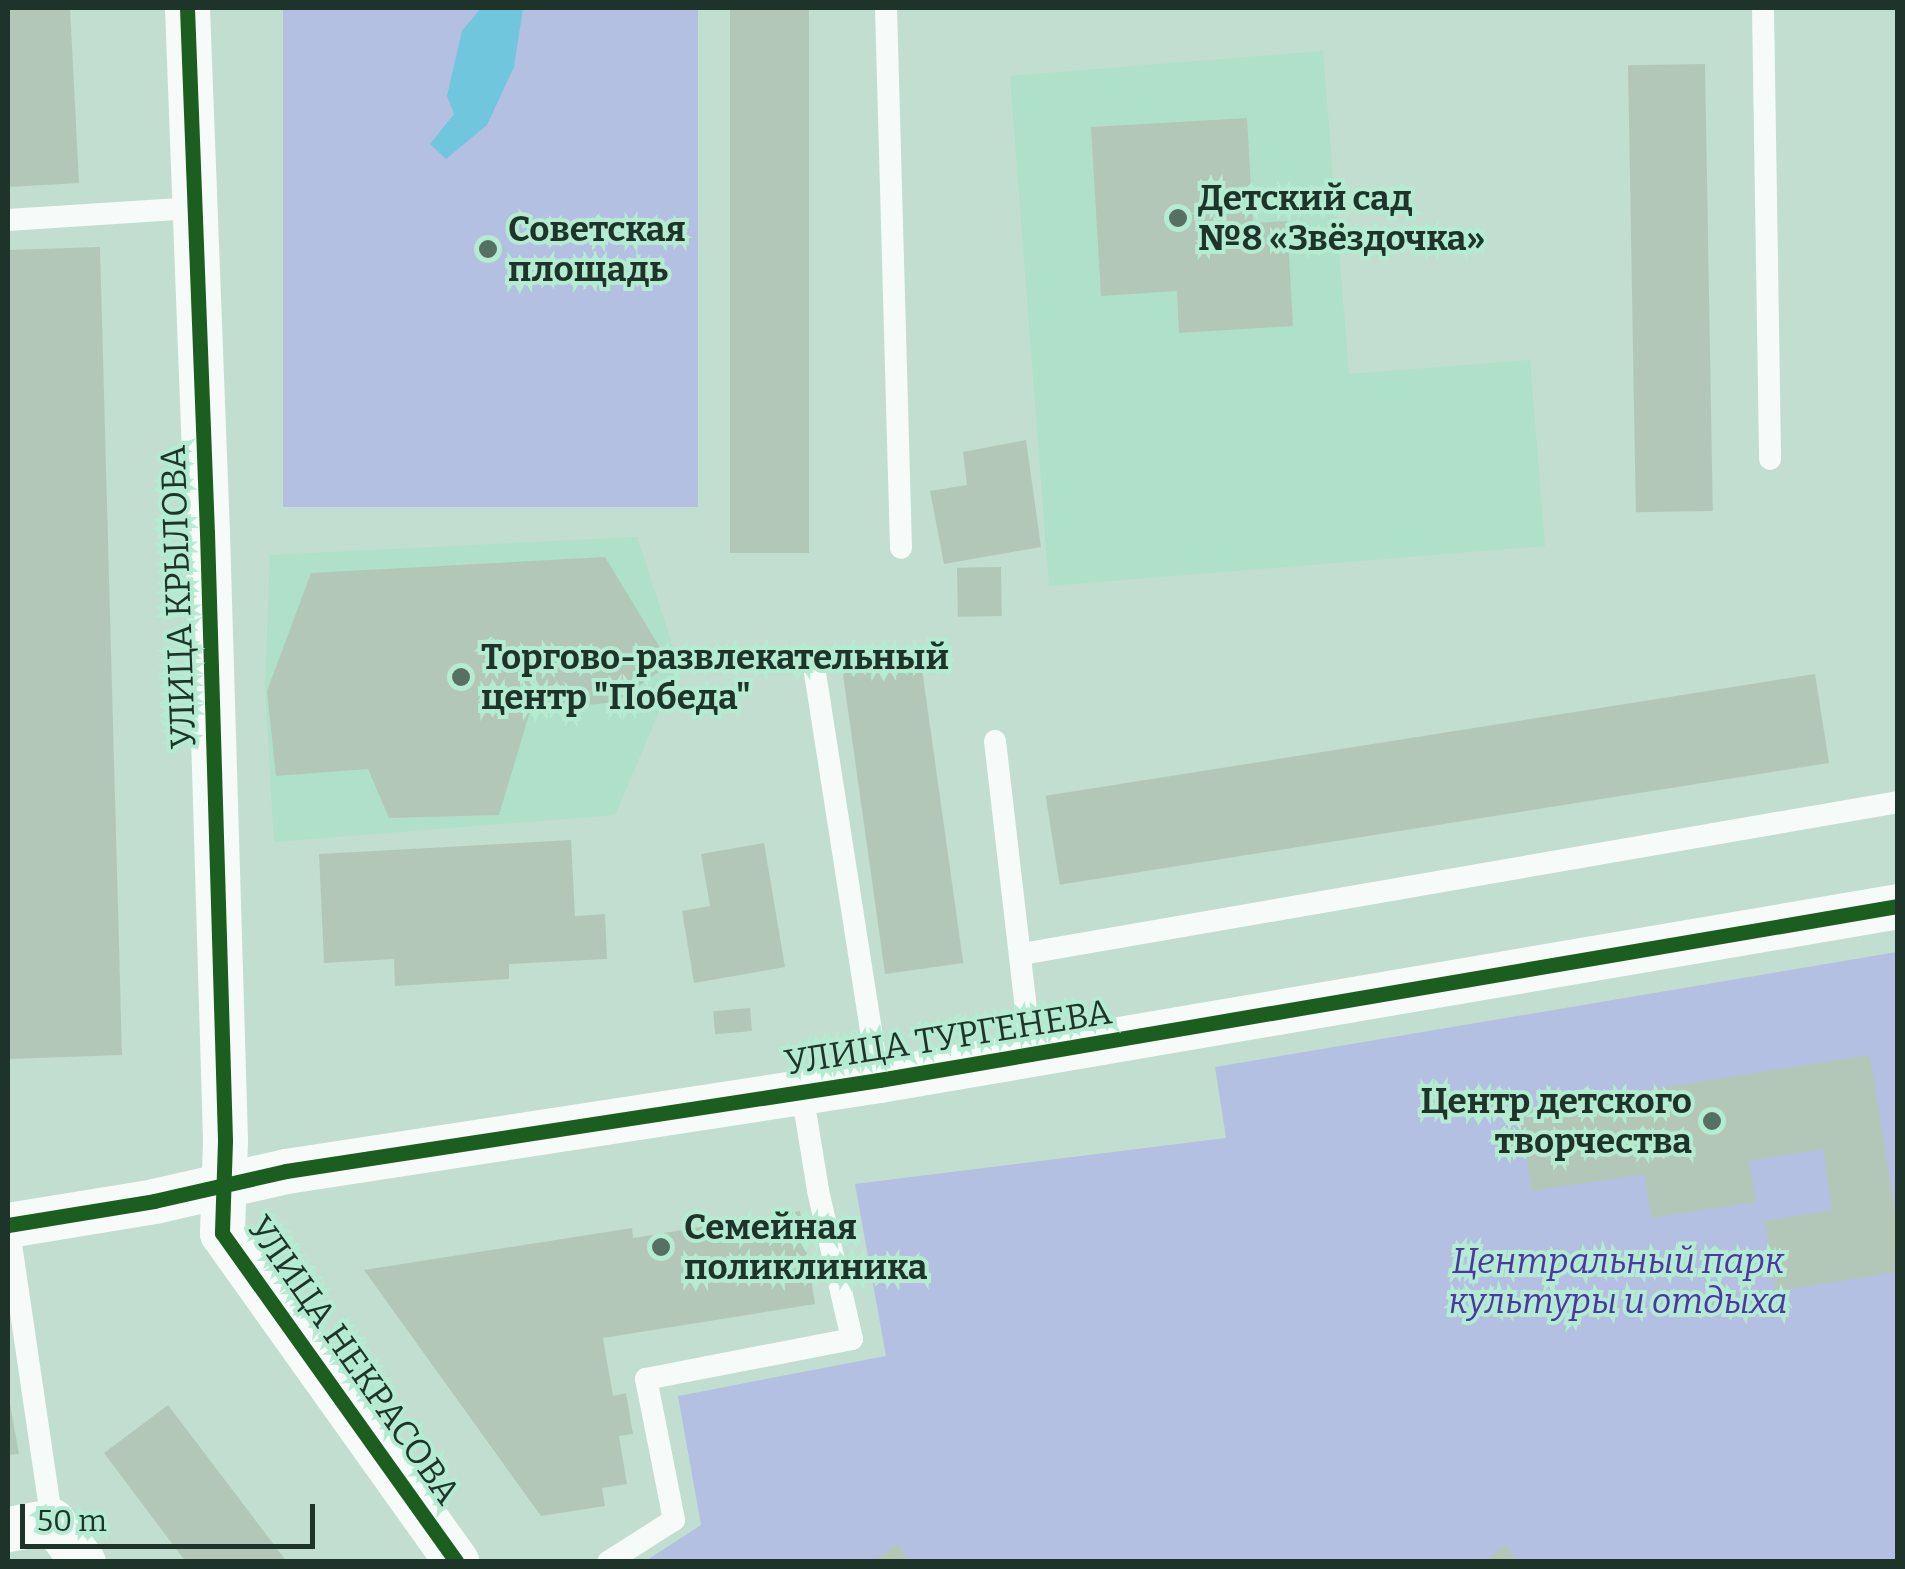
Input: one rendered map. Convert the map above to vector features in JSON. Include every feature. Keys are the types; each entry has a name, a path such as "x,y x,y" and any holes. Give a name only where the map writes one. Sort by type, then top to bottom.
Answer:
{"street":[{"name":"УЛИЦА КРЫЛОВА","path":"187,8 208,533 225,1185"},
{"name":"УЛИЦА ТУРГЕНЕВА","path":"8,1224 286,1171 879,1080 1898,906"},
{"name":"УЛИЦА НЕКРАСОВА","path":"225,1185 222,1233 457,1562"},
{"path":"8,1529 52,1521 83,1562"}],"lane":[{"path":"886,8 902,548"},
{"path":"1763,8 1770,458"},
{"path":"8,220 192,208"},
{"path":"813,660 879,1080"},
{"path":"995,741 1032,1054"},
{"path":"1022,954 1898,802"},
{"path":"608,1562 674,1520 646,1379 852,1339 818,1190 802,1092"},
{"path":"8,1224 52,1521"}],"shaded area":[{"path":"481,8 523,8 514,67 487,125 446,159 430,144 454,114 447,96 462,31"},
{"name":"Детский сад №8 «Звёздочка»","path":"1323,51 1349,374 1530,360 1545,546 1049,586 1010,76"},
{"name":"Торгово-развлекательный центр \"Победа\"","path":"637,537 679,665 615,815 274,842 265,689 270,555"}],"green space":[{"name":"Советская площадь","path":"283,8 698,8 698,507 283,507"},
{"name":"Центральный парк культуры и отдыха","path":"1897,952 1897,1561 644,1562 701,1525 678,1396 886,1356 855,1184 1226,1138 1215,1067"}],"building":[{"path":"8,8 70,8 79,183 8,187"},
{"path":"730,8 809,8 809,553 730,553"},
{"path":"1705,64 1713,511 1636,512 1628,65"},
{"path":"1247,118 1253,223 1287,221 1293,326 1179,333 1177,291 1101,296 1091,127"},
{"path":"100,247 122,1055 8,1059 8,250"},
{"path":"1026,440 1041,547 944,564 930,491 967,485 963,452"},
{"name":"Торгово-развлекательный центр \"Победа\"","path":"605,557 670,664 616,702 569,707 534,698 499,815 389,818 368,769 276,776 267,691 311,573"},
{"path":"1001,567 1002,616 958,617 957,568"},
{"path":"920,655 963,963 885,974 842,666"},
{"path":"1815,674 1829,763 1060,885 1046,796"},
{"path":"571,840 575,916 605,914 607,959 509,964 509,979 395,986 394,959 324,963 319,854"},
{"path":"764,843 785,967 694,983 682,911 710,906 701,854"},
{"path":"750,1008 752,1031 715,1034 713,1011"},
{"path":"1870,1055 1898,1229 1898,1272 1776,1291 1765,1221 1832,1210 1823,1149 1749,1161 1756,1202 1651,1218 1645,1174 1532,1191 1519,1110"},
{"path":"800,1211 815,1304 603,1338 613,1396 626,1393 633,1434 619,1436 627,1484 602,1488 605,1506 541,1516 364,1270 632,1228 633,1238"},
{"path":"8,1393 19,1454 8,1455"},
{"path":"168,1405 287,1562 186,1562 104,1453"},
{"path":"898,1544 909,1562 871,1562"},
{"path":"1505,1545 1518,1562 1484,1562"}],"cycle path":[{"path":"187,8 225,1141 222,1233 457,1562"},
{"path":"8,1225 154,1201 286,1171 879,1080 1898,906"}],"place":[{"name":"Детский сад №8 «Звёздочка»","path":"1178,218"},
{"name":"Советская площадь","path":"488,249"},
{"name":"Торгово-развлекательный центр \"Победа\"","path":"461,677"},
{"name":"Центр детского творчества","path":"1712,1121"},
{"name":"Семейная поликлиника","path":"661,1247"}]}
